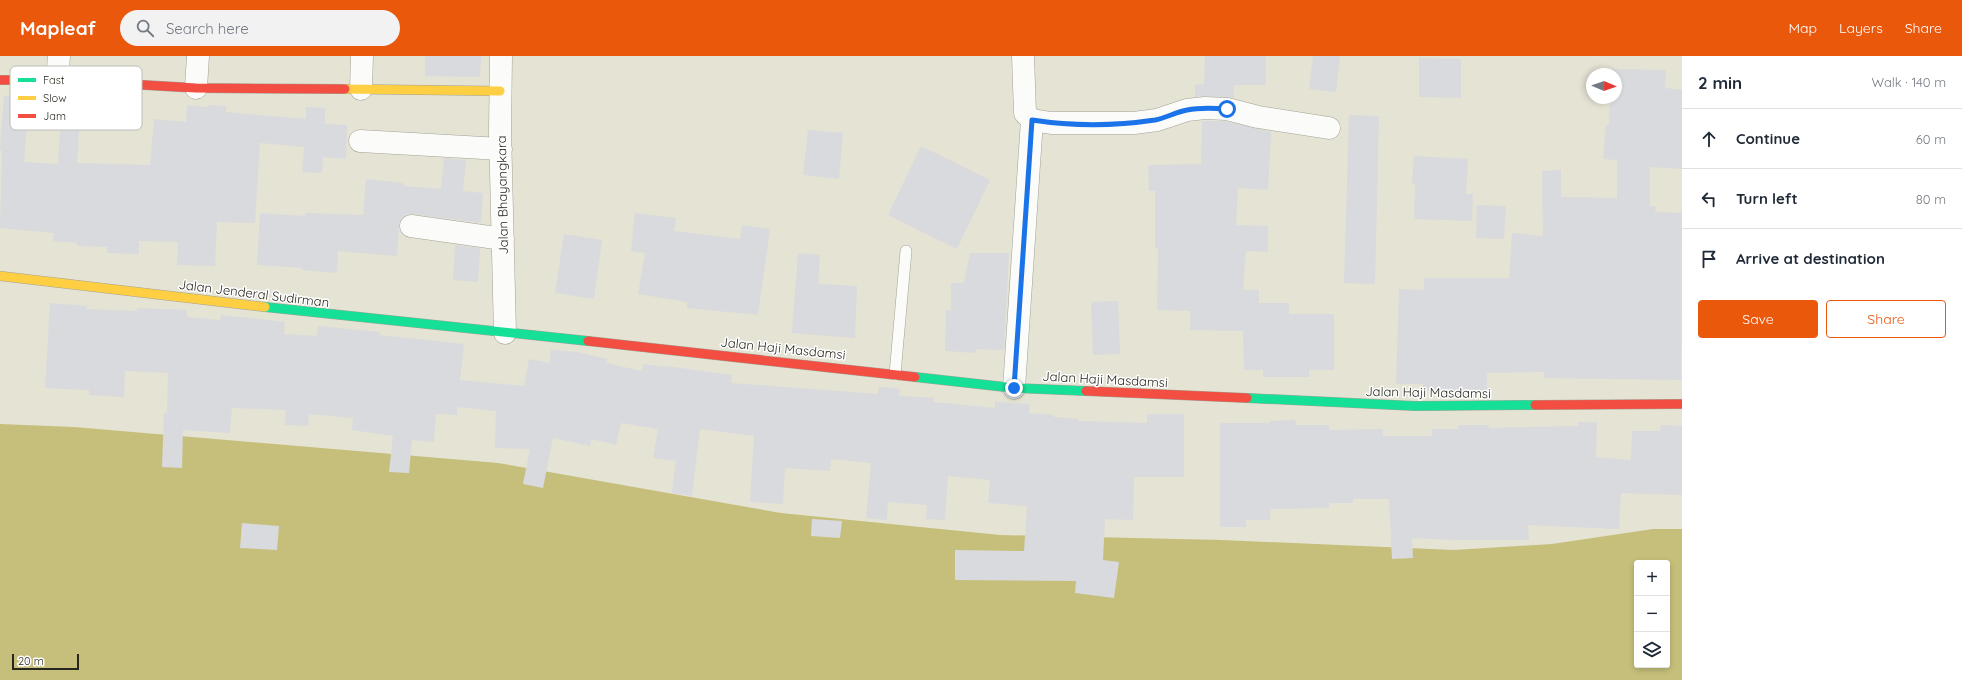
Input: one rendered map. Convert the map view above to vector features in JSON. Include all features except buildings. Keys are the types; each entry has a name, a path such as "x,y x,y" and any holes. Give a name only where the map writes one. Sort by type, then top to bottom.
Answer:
{"main road":[{"path":"142,85 196,88 500,90"},
{"name":"Jalan Jenderal Sudirman","path":"0,276 505,334"},
{"name":"Jalan Haji Masdamsi","path":"505,334 745,357 1014,388 1415,406 1682,404"}],"street":[{"path":"59,66 60,56"},
{"path":"196,88 198,56"},
{"path":"360,89 362,56"},
{"name":"Jalan Bhayangkara","path":"501,56 500,90 505,334"},
{"path":"1023,56 1025,113 1032,120 1051,123 1134,123 1157,120 1187,110 1204,108 1227,109 1258,117 1329,128"},
{"path":"1014,388 1032,120"},
{"path":"360,141 501,149"},
{"path":"411,226 503,239"}],"lane":[{"path":"895,374 906,251"}],"shaded area":[{"path":"0,424 74,427 498,463 781,513 1000,535 1221,540 1454,550 1552,544 1653,529 1682,529 1682,680 0,680"}],"traffic: fast":[{"path":"265,307 588,341"},
{"path":"915,377 1014,388 1086,391"},
{"path":"1247,398 1415,406 1535,405"}],"traffic: slow":[{"path":"345,89 500,91"},
{"path":"0,276 265,307"}],"traffic: jam":[{"path":"0,80 10,80"},
{"path":"142,85 196,88 345,89"},
{"path":"588,341 915,377"},
{"path":"1086,391 1247,398"},
{"path":"1535,405 1682,404"}],"route":[{"path":"1014,388 1032,120 1051,123 1134,123 1157,120 1187,110 1204,108 1227,109"}]}
